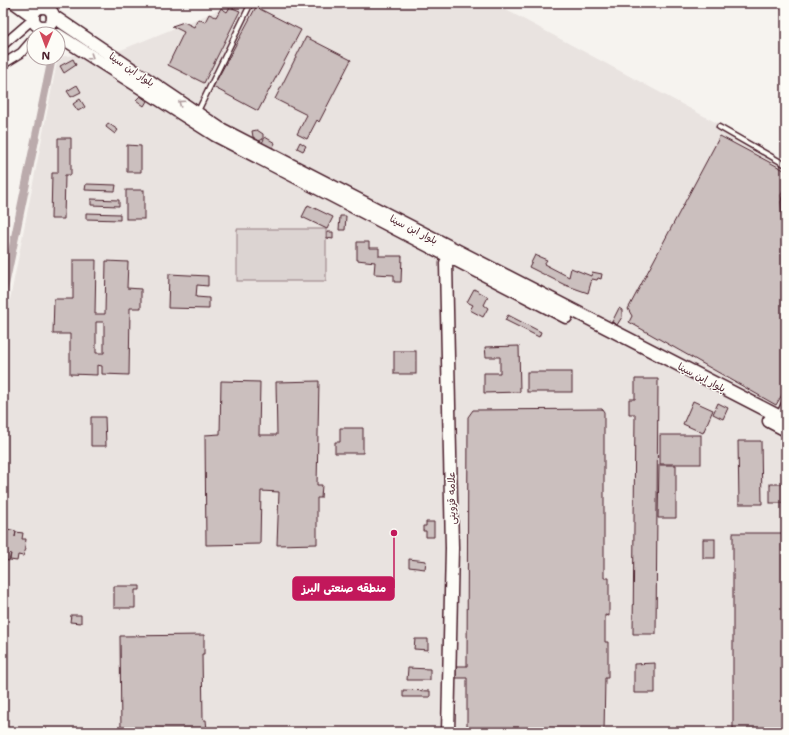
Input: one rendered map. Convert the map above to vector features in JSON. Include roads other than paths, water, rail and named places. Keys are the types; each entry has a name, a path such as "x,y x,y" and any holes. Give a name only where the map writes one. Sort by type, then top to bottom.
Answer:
{"street":[{"path":"15,3 33,18"},
{"path":"3,45 33,18 35,10 46,8 52,23 51,26"},
{"name":"بلوار ابن سینا","path":"46,8 226,132 782,418"},
{"name":"بلوار ابن سینا","path":"33,18 38,26"},
{"name":"بلوار ابن سینا","path":"66,43 215,135 786,430"},
{"path":"3,64 21,53 26,47"},
{"name":"علامه قزوینی","path":"446,263 452,548 448,732"}],"lane":[{"path":"197,113 251,3"},
{"path":"719,127 786,165"},
{"path":"786,197 784,202 786,232"},
{"path":"782,418 786,399"}],"waterway":[{"path":"3,295 50,66"}],"place":[{"name":"منطقه صنعتی البرز","path":"394,533"}]}
